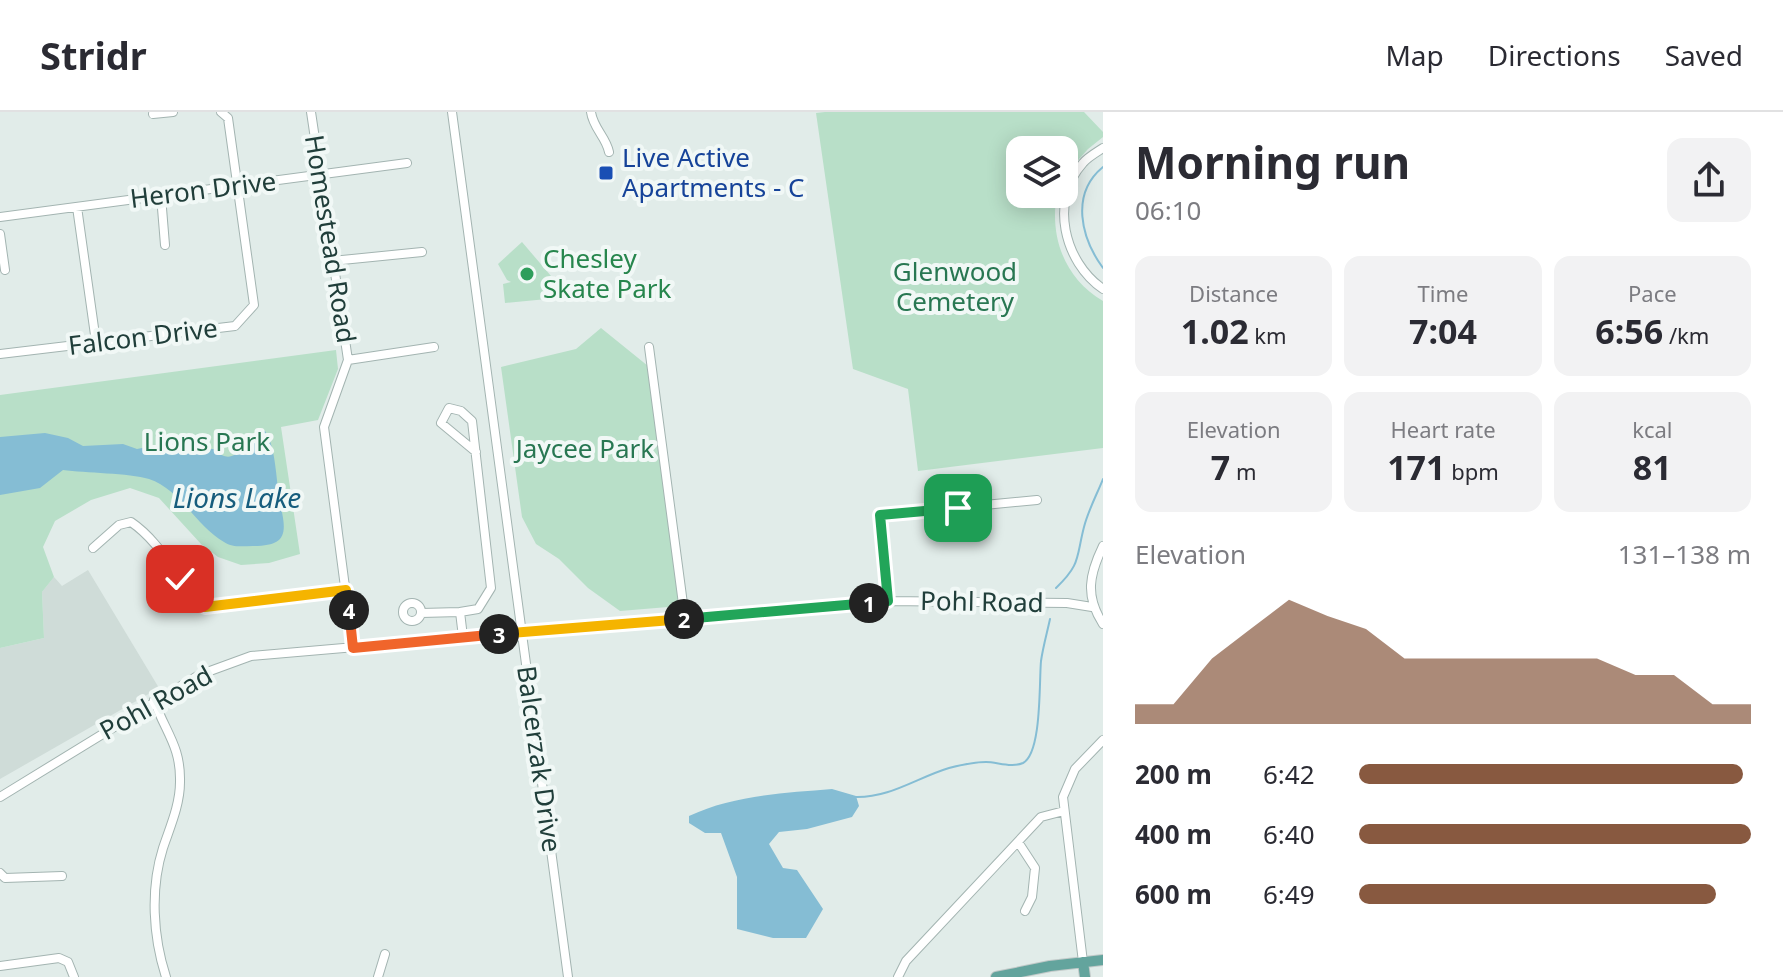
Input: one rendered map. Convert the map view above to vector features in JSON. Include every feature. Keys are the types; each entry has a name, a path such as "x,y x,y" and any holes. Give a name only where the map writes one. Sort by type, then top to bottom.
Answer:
{"main road":[{"path":"996,977 1103,960"},
{"path":"1083,962 1085,977"}],"street":[{"path":"153,114 173,112"},
{"path":"221,112 228,118 236,187"},
{"name":"Homestead Road","path":"311,112 348,360 324,427 353,648"},
{"name":"Balcerzak Drive","path":"452,112 568,977"},
{"path":"591,112 609,152"},
{"path":"1103,148 1082,163 1068,194 1064,214 1066,240 1077,264 1091,281 1103,289"},
{"name":"Heron Drive","path":"0,217 407,163"},
{"name":"Falcon Drive","path":"0,354 235,326 254,305 236,187"},
{"path":"161,196 165,245"},
{"path":"77,207 96,342"},
{"path":"0,234 5,270"},
{"path":"332,261 422,252"},
{"path":"348,360 434,347"},
{"path":"649,347 685,619"},
{"path":"421,613 478,609 491,588 476,452 472,421 461,411 449,408 441,423 476,452"},
{"path":"888,601 880,515 1037,500"},
{"path":"93,548 119,525 131,522 143,530 205,607 346,590"},
{"path":"1103,546 1091,571 1092,607 1103,624"},
{"name":"Pohl Road","path":"0,797 154,700 199,675 251,656 888,601 1067,603 1092,607"},
{"path":"460,612 463,637"},
{"path":"154,700 176,745 180,779 159,870 155,908 157,940 166,977"},
{"path":"1083,962 1063,797 1075,769 1103,740"},
{"path":"898,977 906,961 1041,817 1064,811"},
{"path":"1018,842 1035,868 1032,897 1025,911"},
{"path":"0,873 5,878 20,879 62,876"},
{"path":"378,977 385,954"},
{"path":"0,966 59,958 68,962 74,977"}],"shaded area":[{"path":"88,570 159,688 0,779 0,648 44,638 42,592 54,577 62,586"}],"green space":[{"name":"Glenwood Cemetery","path":"1084,112 1103,132 1103,137 1078,160 1078,136 1006,136 1006,208 1055,208 1058,241 1070,269 1090,292 1103,301 1103,448 918,471 908,389 853,369 816,113"},
{"name":"Chesley Skate Park","path":"522,242 551,276 546,281 547,299 505,303 503,284 511,282 498,264"},
{"name":"Jaycee Park","path":"601,328 648,366 680,606 620,611 588,588 559,559 536,544 522,517 501,367 576,349"},
{"name":"Lions Park","path":"336,350 338,369 318,420 281,427 300,554 269,563 241,565 218,557 201,544 159,498 130,488 91,500 55,521 43,547 54,577 42,592 44,638 0,648 0,395"}],"water":[{"name":"Lions Lake","path":"259,430 265,431 272,447 284,526 281,538 271,544 227,544 205,527 170,491 140,477 63,470 40,488 0,495 0,437 45,433 68,438 83,446 123,444 137,449 167,443 192,449 215,449 228,457 239,452"},
{"path":"832,789 856,796 859,806 852,817 807,829 779,832 769,844 783,868 797,870 823,909 806,938 773,938 737,929 737,877 721,833 705,833 689,823 689,816 741,799"}],"waterway":[{"path":"1103,167 1086,190 1082,216 1089,243 1103,268"},
{"path":"1056,588 1074,566 1086,521 1103,479"},
{"path":"855,797 891,791 963,765 1023,763 1034,746 1037,732 1041,661 1050,619"}],"place":[{"name":"Live Active Apartments - C","path":"606,173"},
{"name":"Chesley Skate Park","path":"527,274"}],"route":[{"path":"180,579 205,607 346,590 353,648 888,601 880,515 958,508"}]}
